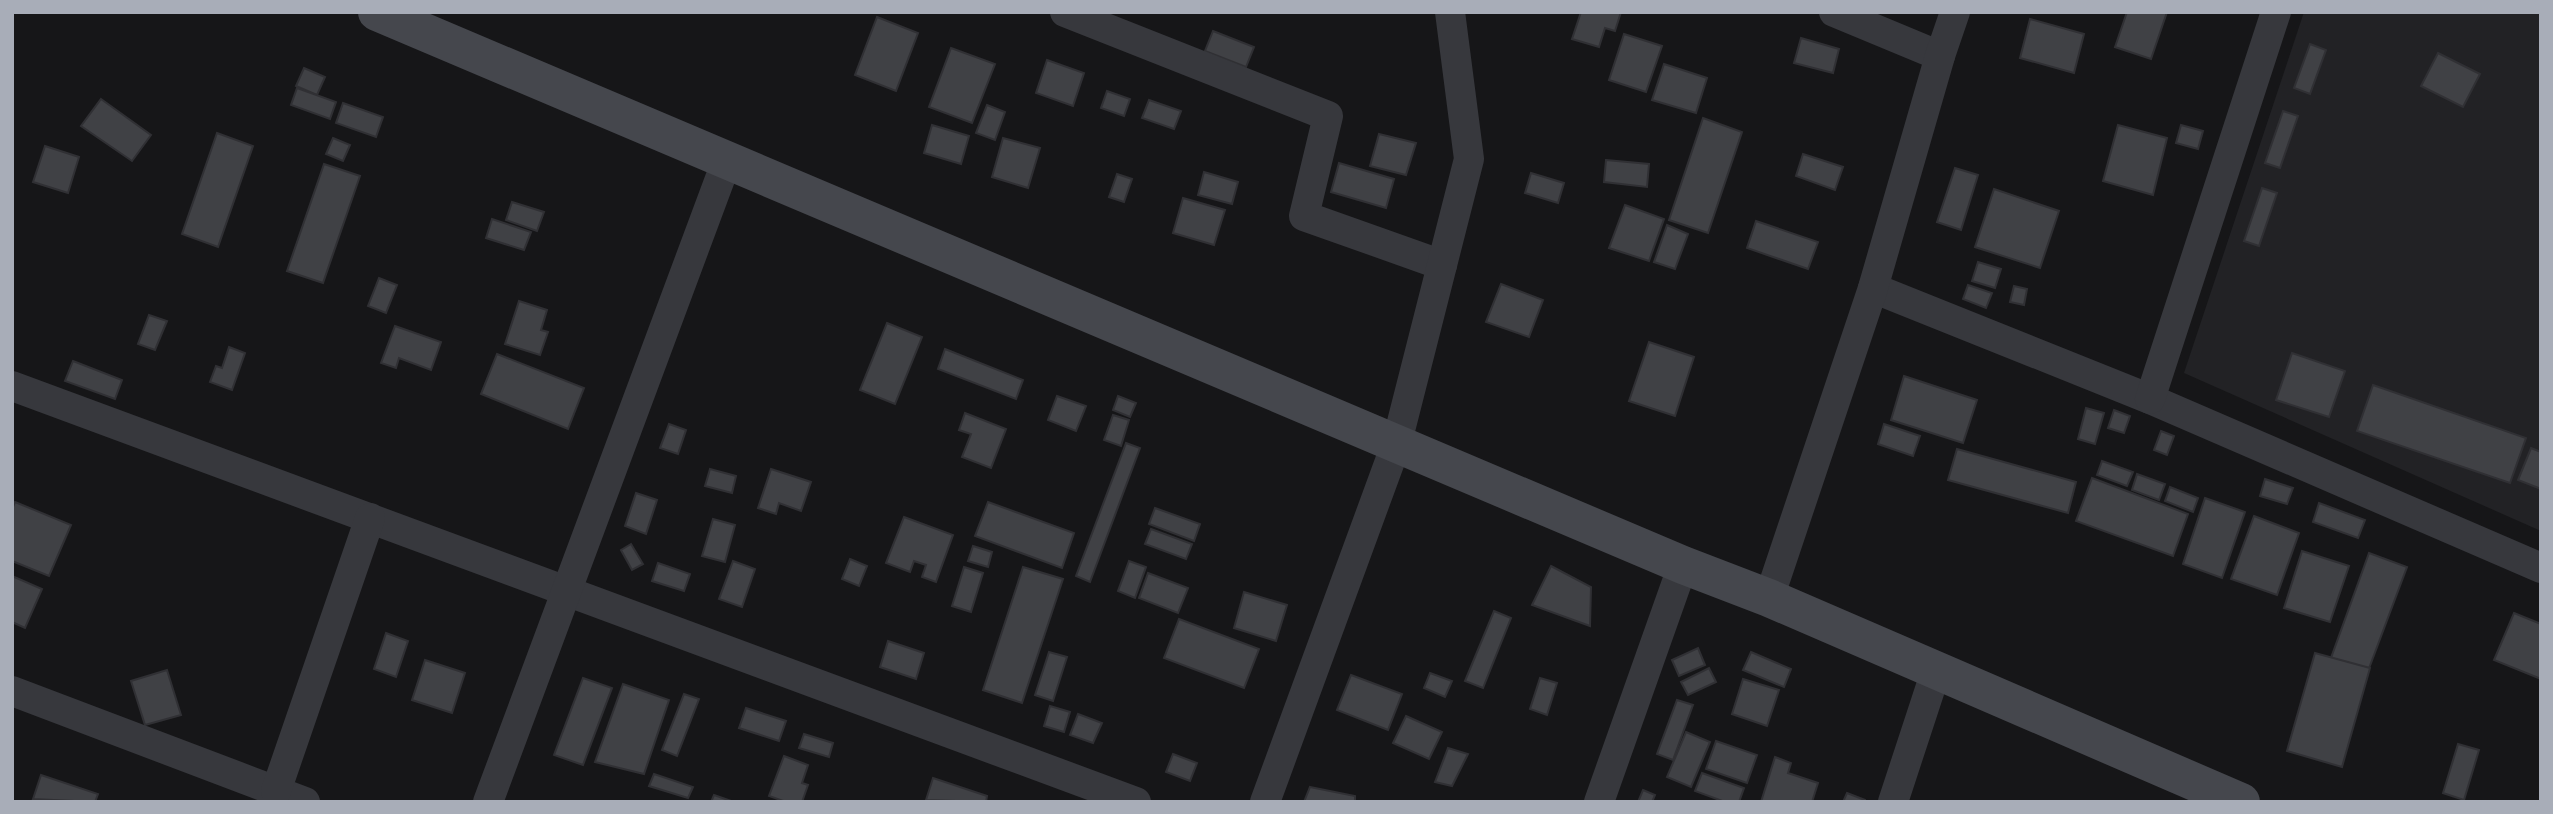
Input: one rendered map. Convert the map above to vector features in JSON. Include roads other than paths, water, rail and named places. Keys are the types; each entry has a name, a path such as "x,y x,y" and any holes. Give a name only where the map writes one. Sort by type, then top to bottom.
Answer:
{"street":[{"path":"377,12 1683,565 1769,598 2241,802"},
{"path":"1065,12 1328,116 1304,216 1442,265"},
{"path":"1265,802 1397,442 1469,159 1450,12"},
{"path":"1834,12 1940,56"},
{"path":"1769,598 1873,288 1955,12"},
{"path":"2150,400 2276,12"},
{"path":"488,802 727,160"},
{"path":"1873,288 2150,400 2541,568"},
{"path":"12,386 1136,802"},
{"path":"276,791 370,518"},
{"path":"1599,802 1683,565"},
{"path":"1892,802 1936,671"},
{"path":"12,691 305,802"}]}
